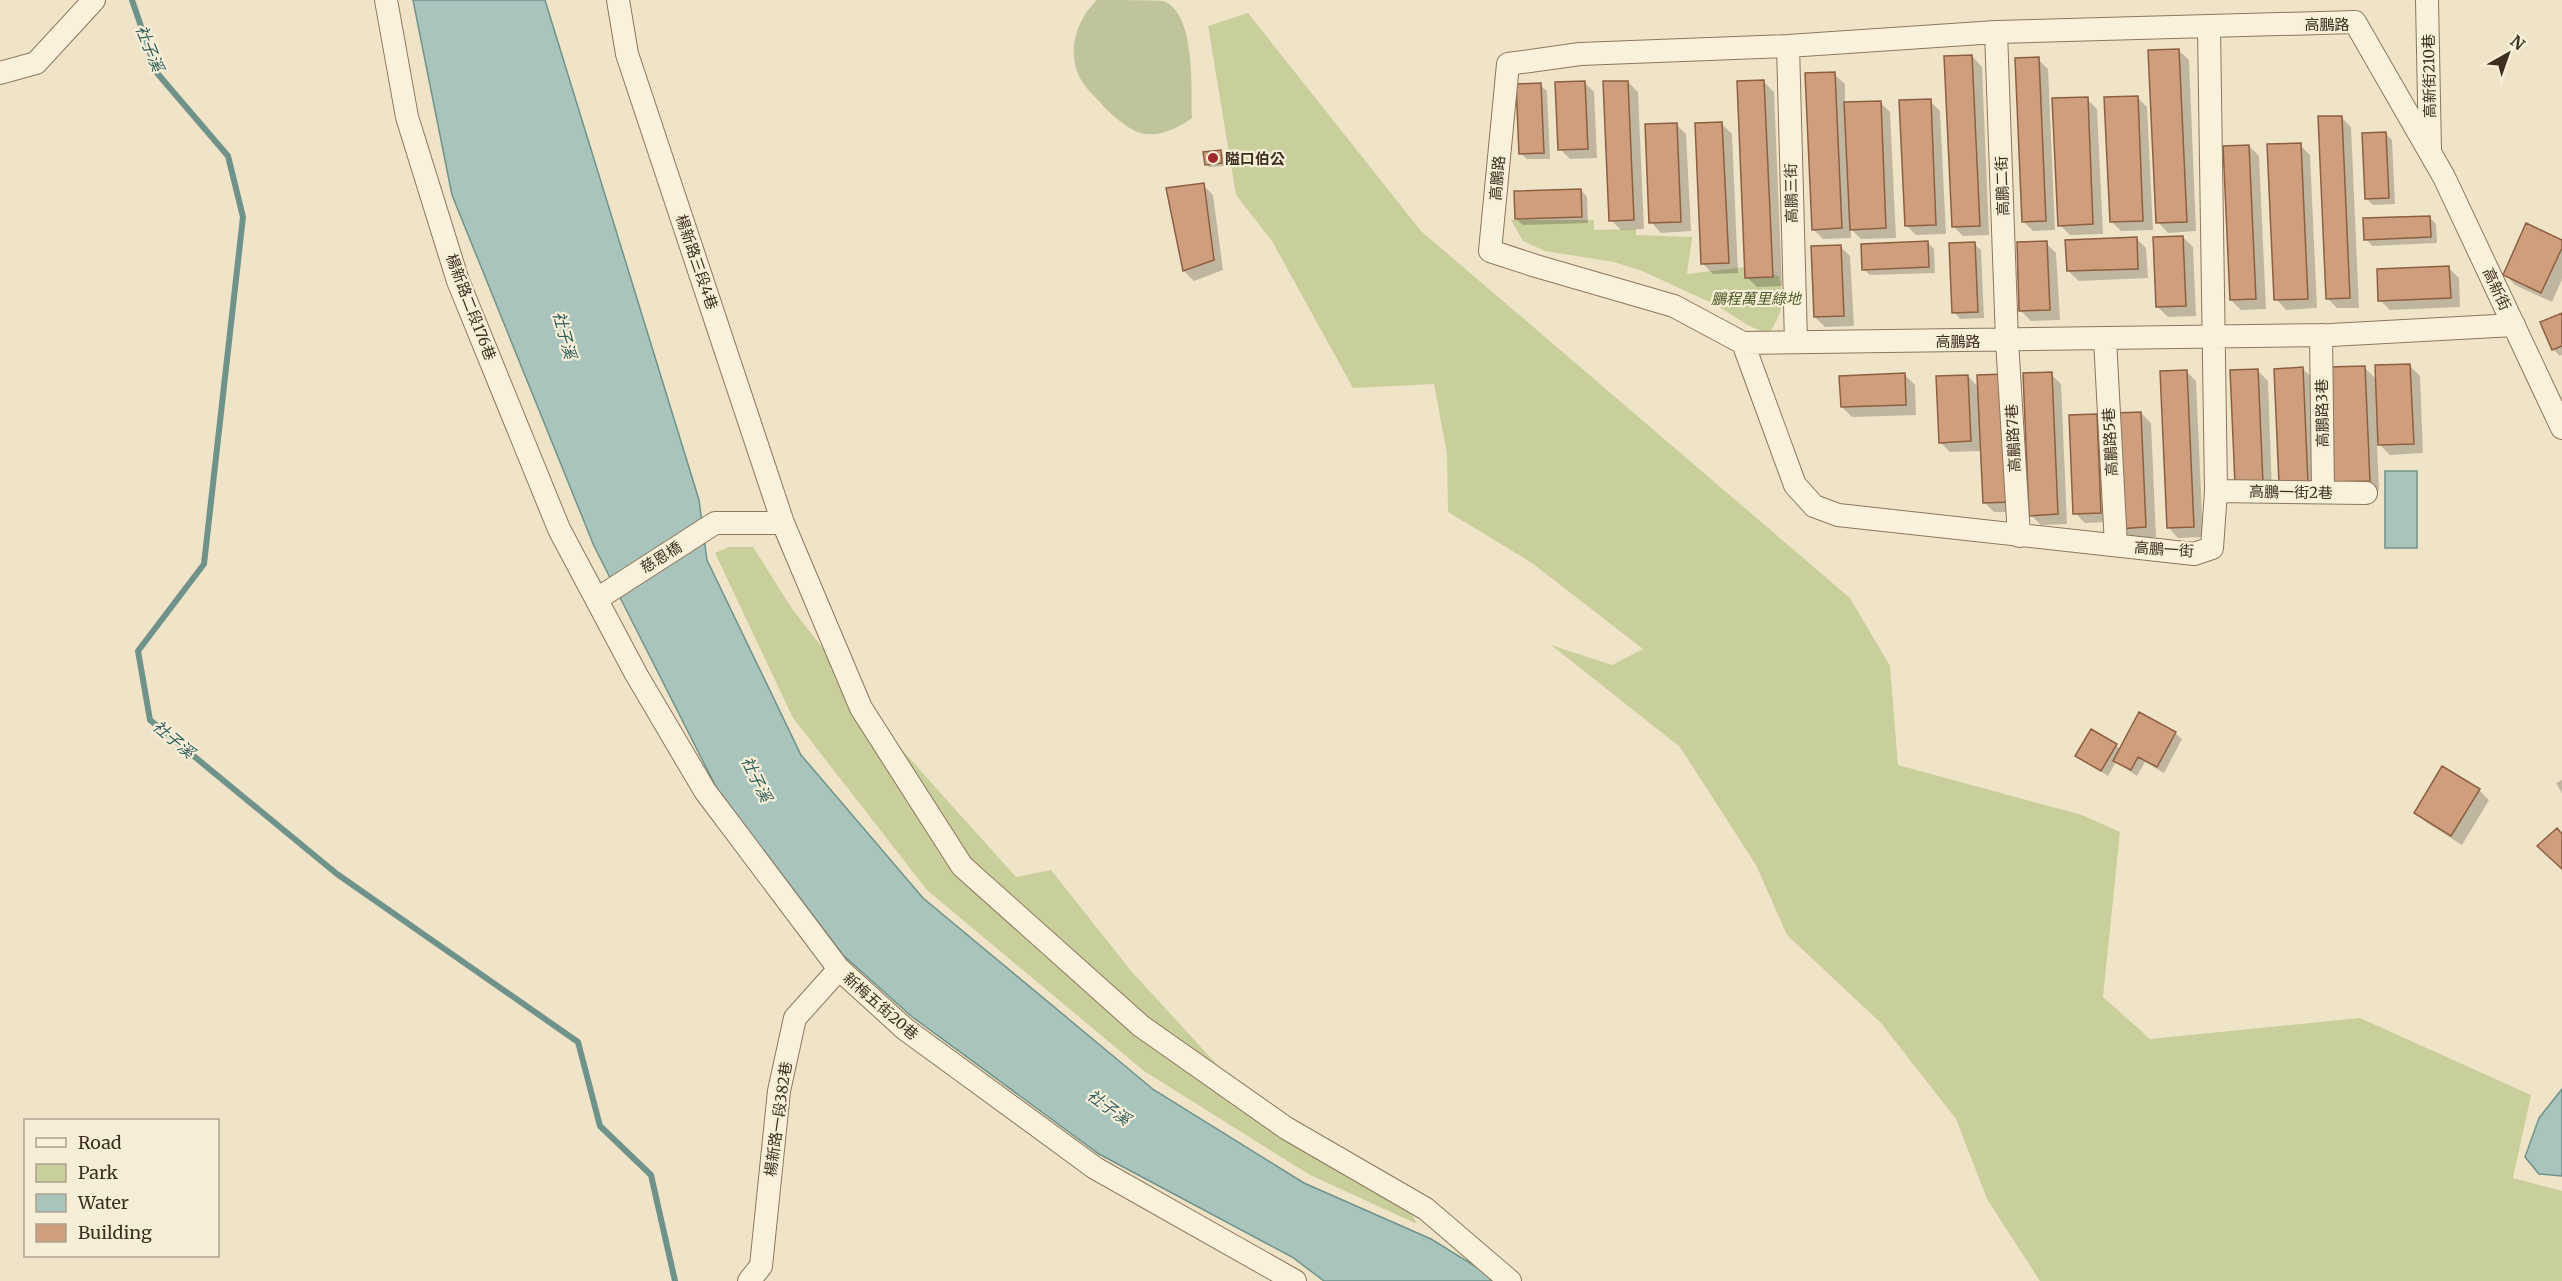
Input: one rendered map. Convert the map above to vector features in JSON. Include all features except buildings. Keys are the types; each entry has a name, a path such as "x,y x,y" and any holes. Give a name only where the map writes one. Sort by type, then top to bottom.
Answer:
{"street":[{"name":"楊新路二段176巷","path":"386,0 407,117 458,280 559,529 602,596"},
{"name":"楊新路三段4巷","path":"618,0 627,54 783,523 861,708 962,866 1141,1026 1286,1128 1426,1209 1510,1281"},
{"name":"高新街210巷","path":"2427,0 2430,152"},
{"path":"0,73 36,63 93,1"},
{"name":"高鵬路","path":"2430,152 2355,22 2209,28 1996,32 1788,46 1580,54 1508,64 1490,250 1536,266 1674,306 1743,343 2321,335 2514,325"},
{"name":"高鵬一街","path":"1743,343 1795,485 1814,506 1838,515 2019,536 2194,554 2212,548 2216,491 2209,28"},
{"name":"高鵬二街","path":"1996,32 2007,341"},
{"name":"高鵬三街","path":"1788,46 1796,341"},
{"name":"高新街","path":"2430,152 2562,428"},
{"name":"高鵬路3巷","path":"2321,335 2324,491"},
{"name":"高鵬路5巷","path":"2105,339 2116,545"},
{"name":"高鵬路7巷","path":"2007,341 2019,536"},
{"name":"高鵬一街2巷","path":"2216,491 2366,493"},
{"name":"慈恩橋","path":"602,596 716,523 783,523"},
{"name":"新梅五街20巷","path":"602,596 636,674 705,791 839,969 905,1029 1095,1168 1295,1281"},
{"name":"楊新路一段382巷","path":"749,1281 761,1266 779,1091 795,1018 839,969"}],"green space":[{"path":"1097,0 1163,1 1174,8 1181,20 1190,53 1192,118 1164,132 1141,133 1112,115 1085,86 1074,61 1075,39 1083,18"},
{"path":"1248,13 1421,231 1850,598 1890,666 1898,765 2082,815 2120,832 2103,997 2150,1039 2360,1018 2531,1095 2513,1178 2562,1191 2562,1281 2040,1281 1987,1199 1956,1119 1881,1023 1787,935 1756,865 1680,747 1551,645 1612,665 1643,649 1532,563 1448,512 1447,454 1434,384 1353,388 1272,241 1236,195 1208,26"},
{"name":"鵬程萬里綠地","path":"1511,220 1594,220 1594,230 1636,229 1636,235 1692,237 1687,274 1745,267 1779,276 1782,306 1768,335 1716,305 1642,271 1614,262 1545,251 1523,241"},
{"path":"729,547 753,547 793,610 902,750 1016,877 1051,870 1132,972 1279,1132 1408,1206 1417,1224 1310,1175 1144,1071 927,890 793,718 715,553"}],"water":[{"path":"413,0 545,0 699,500 707,560 801,755 923,898 1154,1090 1304,1183 1431,1239 1499,1281 1324,1281 1292,1257 1099,1154 911,1016 843,955 717,789 594,546 452,195"},
{"path":"2385,471 2417,471 2417,548 2385,548"},
{"path":"2562,1089 2562,1176 2539,1174 2525,1157 2539,1118"}],"waterway":[{"name":"社子溪","path":"132,0 157,73 228,156 243,217 204,564 138,651 150,720 337,874 578,1042 600,1126 651,1175 675,1281"}],"place":[{"name":"隘口伯公","path":"1213,158"}]}
